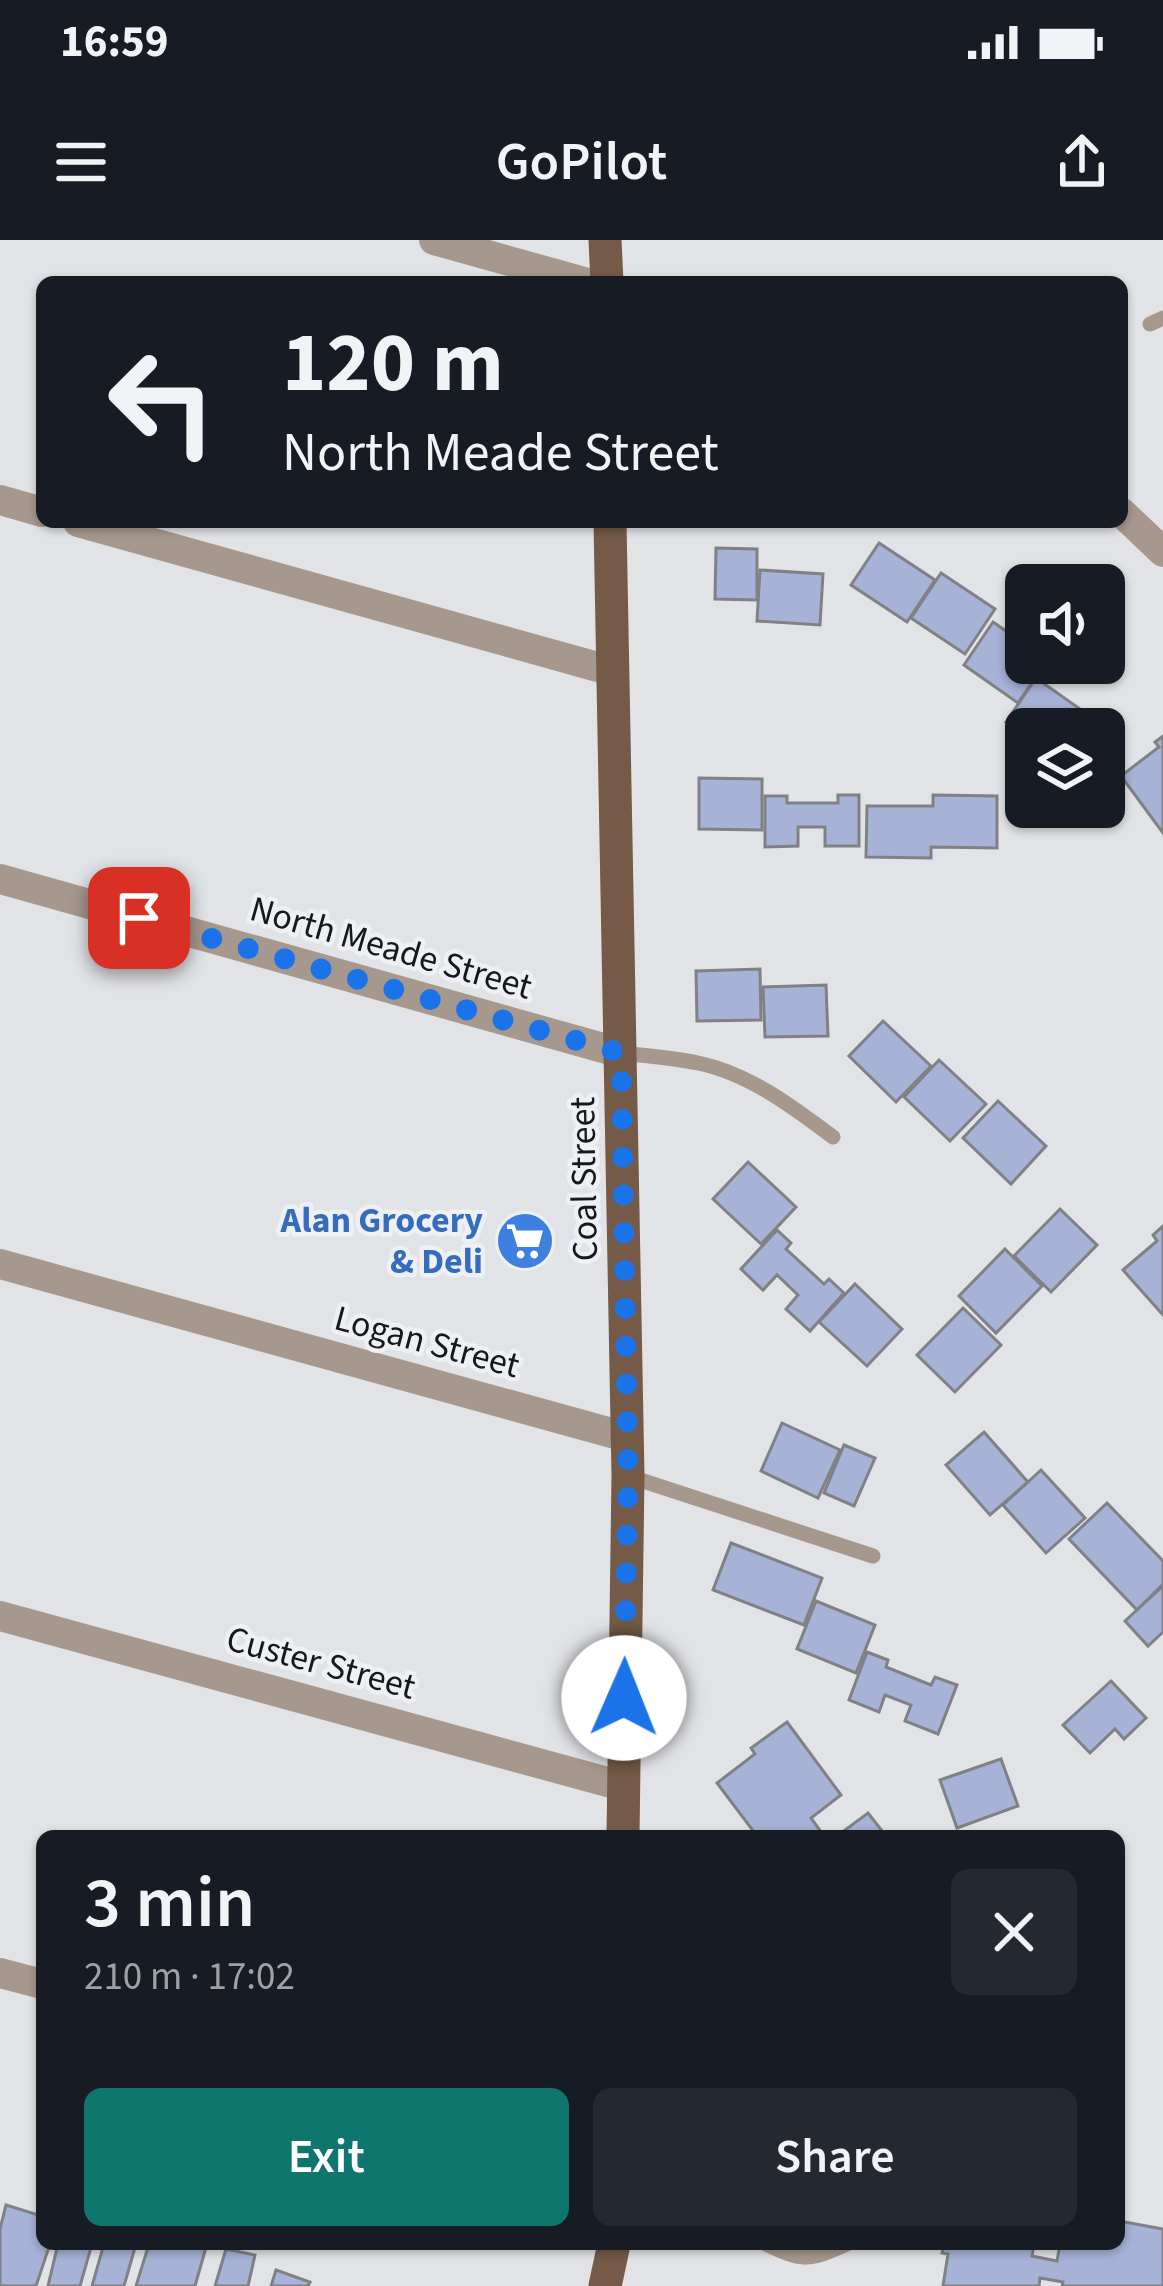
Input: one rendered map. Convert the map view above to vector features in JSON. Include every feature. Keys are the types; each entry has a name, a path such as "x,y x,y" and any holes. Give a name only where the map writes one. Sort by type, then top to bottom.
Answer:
{"main road":[{"path":"605,240 607,276"},
{"name":"Coal Street","path":"610,528 628,1476 623,1830"},
{"path":"605,2286 613,2250"}],"street":[{"path":"434,240 563,276"},
{"path":"0,500 36,510"},
{"path":"1128,519 1163,552"},
{"path":"100,528 612,671"},
{"name":"North Meade Street","path":"0,879 621,1053"},
{"name":"Logan Street","path":"0,1264 626,1437"},
{"name":"Custer Street","path":"0,1616 622,1786"},
{"path":"0,1973 36,1982"}],"lane":[{"path":"621,1053 702,1064 754,1085 832,1137"},
{"path":"628,1476 873,1556"},
{"path":"778,2250 795,2258 833,2250"}],"building":[{"path":"879,543 935,580 907,622 851,585"},
{"path":"716,548 757,549 757,600 715,599"},
{"path":"760,570 823,574 820,625 757,621"},
{"path":"941,573 995,609 965,654 911,618"},
{"path":"993,622 1005,630 1005,684 1031,684 1018,703 964,665"},
{"path":"1032,684 1045,684 1079,708 1016,708"},
{"path":"1163,736 1163,833 1125,781 1125,773 1159,747 1155,742"},
{"path":"699,778 762,779 762,830 699,829"},
{"path":"838,795 859,795 859,846 825,846 825,827 798,827 798,846 765,847 765,796 787,796 787,803 838,803"},
{"path":"933,795 997,796 997,848 931,847 931,858 866,857 867,806 933,806"},
{"path":"760,969 761,1020 697,1021 696,971"},
{"path":"826,985 828,1036 765,1037 763,987"},
{"path":"883,1021 931,1066 896,1102 849,1056"},
{"path":"939,1060 986,1104 950,1141 904,1097"},
{"path":"998,1101 1046,1146 1011,1184 963,1138"},
{"path":"748,1162 796,1207 761,1244 713,1199"},
{"path":"1060,1209 1097,1245 1051,1292 1014,1256"},
{"path":"1163,1226 1163,1315 1123,1270 1157,1241 1153,1235"},
{"path":"777,1230 791,1243 786,1249 824,1284 829,1279 844,1293 810,1331 786,1309 798,1295 777,1275 763,1290 741,1269"},
{"path":"1005,1249 1042,1286 996,1333 959,1296"},
{"path":"855,1284 902,1329 867,1366 819,1322"},
{"path":"963,1308 1001,1345 955,1392 917,1355"},
{"path":"782,1423 840,1450 818,1498 761,1471"},
{"path":"984,1432 1028,1482 990,1515 946,1465"},
{"path":"844,1445 875,1458 854,1506 824,1493"},
{"path":"1041,1470 1085,1518 1046,1553 1003,1505"},
{"path":"1107,1503 1163,1561 1163,1584 1137,1610 1069,1539"},
{"path":"731,1543 822,1578 804,1625 713,1590"},
{"path":"1163,1586 1163,1632 1148,1646 1125,1621"},
{"path":"816,1601 875,1625 856,1673 797,1649"},
{"path":"867,1652 888,1660 886,1667 931,1685 935,1677 957,1685 938,1734 905,1721 911,1705 885,1695 879,1712 849,1700"},
{"path":"1111,1681 1146,1718 1124,1739 1115,1729 1090,1753 1063,1725"},
{"path":"787,1722 841,1795 811,1818 820,1830 752,1830 717,1783 755,1754 751,1748"},
{"path":"1001,1759 1018,1806 957,1828 940,1780"},
{"path":"868,1813 881,1830 845,1830"},
{"path":"6,2205 36,2214 36,2250 48,2250 36,2286 0,2286 0,2229"},
{"path":"1125,2222 1163,2229 1163,2286 1062,2286 1063,2282 1040,2278 1039,2286 943,2286 948,2254 943,2250 1033,2250 1032,2256 1057,2261 1059,2250 1125,2250"},
{"path":"57,2250 90,2250 80,2286 48,2286"},
{"path":"102,2250 134,2250 124,2286 92,2286"},
{"path":"147,2250 205,2250 195,2286 136,2286"},
{"path":"226,2250 255,2255 248,2286 215,2286"},
{"path":"276,2270 310,2282 308,2286 271,2286"}],"place":[{"name":"Alan Grocery & Deli","path":"525,1241"}],"route":[{"path":"139,918 621,1053 628,1476 624,1698"}]}
